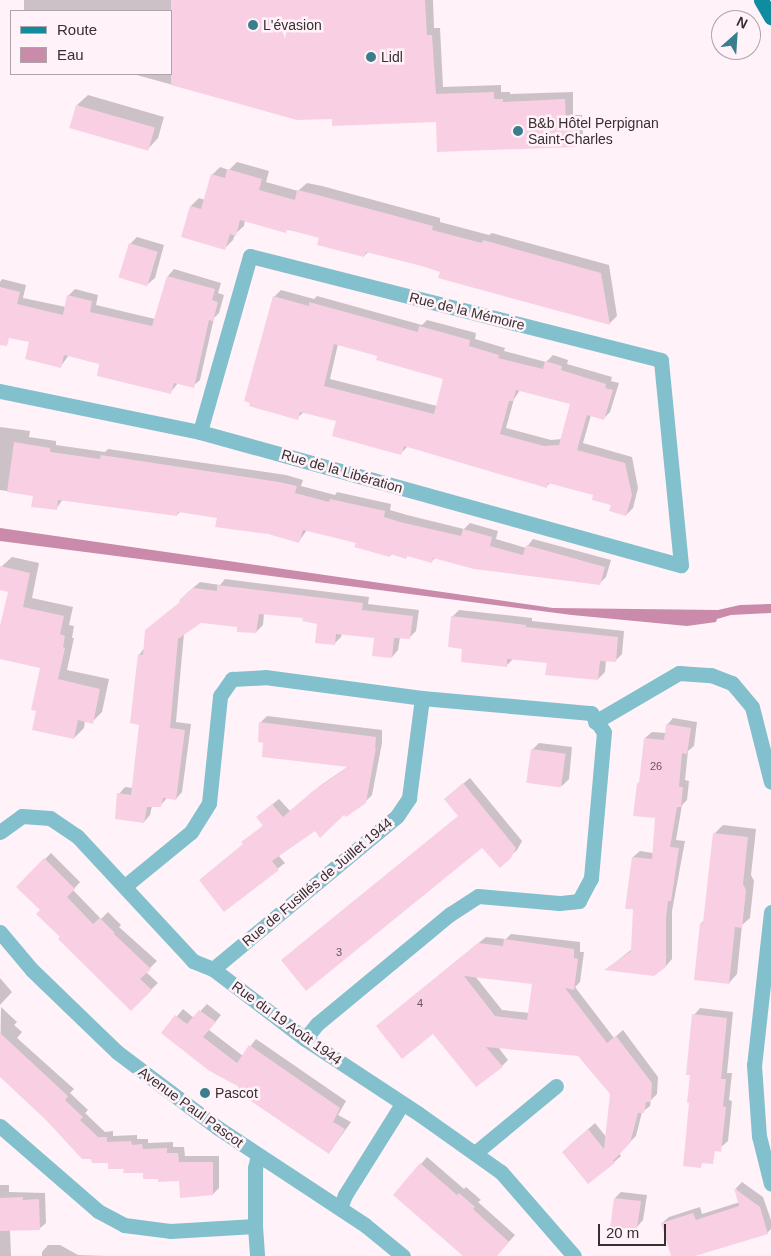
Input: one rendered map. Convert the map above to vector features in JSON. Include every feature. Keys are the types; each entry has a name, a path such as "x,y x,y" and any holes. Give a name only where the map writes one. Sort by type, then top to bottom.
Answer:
{"main road":[{"path":"761,0 771,17"}],"street":[{"name":"Rue de la Mémoire","path":"200,432 250,256 661,360 680,565"},
{"name":"Rue de la Libération","path":"0,391 200,432 680,565"},
{"path":"595,722 679,673 710,675 732,684 752,707 771,782"},
{"path":"125,886 190,832 209,803 220,696 232,679 265,676 422,698 591,713 595,722 604,732 591,878 579,901 559,903 478,896 450,914 317,1024 305,1039"},
{"name":"Rue de Fusillés de Juillet 1944","path":"213,969 397,816 409,798 422,698"},
{"name":"Rue du 19 Août 1944","path":"0,832 22,816 50,818 77,836 193,961 213,969 305,1039 501,1172 574,1256"},
{"path":"771,912 754,1065 758,1136 771,1184"},
{"name":"Avenue Paul Pascot","path":"0,932 32,970 117,1052 258,1155 365,1225 403,1256"},
{"path":"475,1153 556,1086"},
{"path":"340,1208 345,1195 402,1104"},
{"path":"0,1126 98,1211 124,1225 170,1231 255,1226"},
{"path":"257,1256 255,1168 258,1155"}],"water":[{"path":"0,528 553,608 718,610 740,605 771,604 771,613 731,615 717,619 716,622 687,626 572,615 0,541"}],"building":[{"path":"171,0 425,0 427,35 432,35 436,94 494,92 494,99 503,99 503,102 565,99 566,123 575,122 576,147 437,152 436,122 332,126 332,119 297,120 171,85"},
{"path":"76,105 155,128 148,151 69,128"},
{"path":"227,169 262,179 259,190 295,200 297,190 314,194 433,226 432,230 482,243 483,240 601,273 610,325 438,278 440,272 422,266 366,252 364,257 317,245 319,238 287,229 286,233 240,220 236,236 230,234 225,250 181,237 190,206 201,209 211,174 225,178"},
{"path":"129,243 158,252 147,286 118,277"},
{"path":"167,276 215,289 212,300 218,302 213,321 209,320 194,388 174,383 171,394 97,376 99,364 64,355 61,368 25,359 29,342 9,338 7,346 0,345 0,287 20,292 17,304 63,315 67,295 92,301 90,312 152,326"},
{"path":"273,296 309,306 309,302 418,332 419,326 470,340 469,346 499,355 498,358 543,369 545,361 562,366 561,370 606,384 605,388 613,390 604,420 587,415 577,450 625,463 632,495 626,516 609,511 611,505 592,500 593,495 548,483 547,488 404,446 401,455 332,436 336,421 300,412 298,420 249,406 250,403 244,401","holes":["334,344 377,356 376,360 443,379 434,414 324,386","516,390 570,404 559,445 544,446 500,434 509,401 513,401"]},
{"path":"14,442 50,448 50,452 100,459 101,455 279,482 297,486 295,493 329,502 330,499 385,511 384,517 400,522 461,536 463,529 492,537 490,546 523,555 526,545 605,567 600,585 474,569 433,558 432,563 407,556 406,559 391,554 390,557 354,547 356,543 303,530 299,543 268,534 215,527 217,518 178,512 177,516 58,500 57,510 31,507 33,496 7,492"},
{"path":"0,566 30,573 23,607 64,616 60,634 65,636 63,647 65,648 58,679 100,689 93,724 78,720 74,739 32,730 36,711 31,710 40,668 0,659 0,626 8,592 0,590"},
{"path":"217,585 363,603 362,610 413,616 410,639 394,638 392,658 372,656 374,638 336,634 335,645 315,643 317,624 302,621 303,618 259,614 256,633 237,632 237,627 201,623 178,639 170,728 185,730 176,800 163,798 161,807 147,807 144,823 115,819 117,793 131,795 139,725 130,723 138,654 143,655 145,630 180,602 179,600 193,588 217,591"},
{"path":"451,616 526,625 526,627 618,637 616,662 600,661 598,680 545,675 547,663 507,659 507,667 461,662 462,649 448,647"},
{"path":"259,722 376,737 376,748 366,803 346,817 344,815 320,838 315,831 272,861 279,870 224,912 199,880 243,844 241,842 263,826 256,817 272,804 283,817 313,791 348,767 262,757 263,743 258,742"},
{"path":"666,724 691,728 687,754 682,753 679,787 683,787 681,807 677,807 670,847 679,848 671,901 668,901 666,918 666,967 654,976 604,970 631,951 633,909 625,909 632,857 652,859 655,818 633,816 637,783 639,783 644,738 664,740"},
{"path":"531,749 566,754 561,788 526,783"},
{"path":"463,783 516,848 511,858 500,868 482,848 306,991 281,960 458,816 444,799"},
{"path":"713,833 748,837 743,884 746,890 742,928 735,927 729,984 694,980 700,923 703,923"},
{"path":"44,858 75,889 67,897 93,924 100,918 151,969 140,979 152,990 131,1011 58,939 60,937 36,914 40,910 16,887"},
{"path":"504,939 574,949 574,958 578,959 574,990 565,988 607,1043 616,1036 652,1083 651,1102 646,1102 644,1113 638,1113 630,1143 613,1161 615,1163 588,1184 562,1152 588,1129 604,1149 610,1094 578,1056 486,1047 503,1067 476,1087 433,1034 402,1059 376,1026 478,943 503,946","holes":["464,976 532,984 527,1020 495,1016"]},
{"path":"199,1010 216,1022 203,1037 237,1063 249,1045 340,1108 333,1122 345,1129 329,1154 236,1091 239,1087 208,1070 161,1033 175,1015 187,1024"},
{"path":"692,1014 727,1018 721,1079 726,1079 723,1106 726,1107 721,1152 715,1151 713,1164 702,1163 701,1168 683,1166 690,1075 686,1075"},
{"path":"0,1033 68,1096 65,1100 83,1117 80,1120 98,1137 107,1137 107,1142 131,1141 132,1145 142,1144 143,1149 167,1148 167,1153 178,1153 179,1162 213,1162 213,1195 180,1198 179,1181 158,1182 158,1179 143,1179 143,1173 123,1173 124,1169 108,1169 108,1163 92,1163 91,1159 82,1159 46,1120 0,1077"},
{"path":"420,1163 457,1195 459,1193 475,1207 473,1209 509,1242 497,1256 463,1256 393,1195"},
{"path":"734,1188 760,1207 768,1234 695,1256 671,1256 661,1223 693,1213 696,1220 739,1206"},
{"path":"23,1197 23,1200 39,1199 40,1230 0,1231 0,1198"},
{"path":"614,1198 641,1201 637,1228 610,1229"}],"place":[{"name":"L'évasion","path":"253,25"},
{"name":"Lidl","path":"371,57"},
{"name":"B&b Hôtel Perpignan Saint-Charles","path":"518,131"},
{"name":"Pascot","path":"205,1093"}]}
